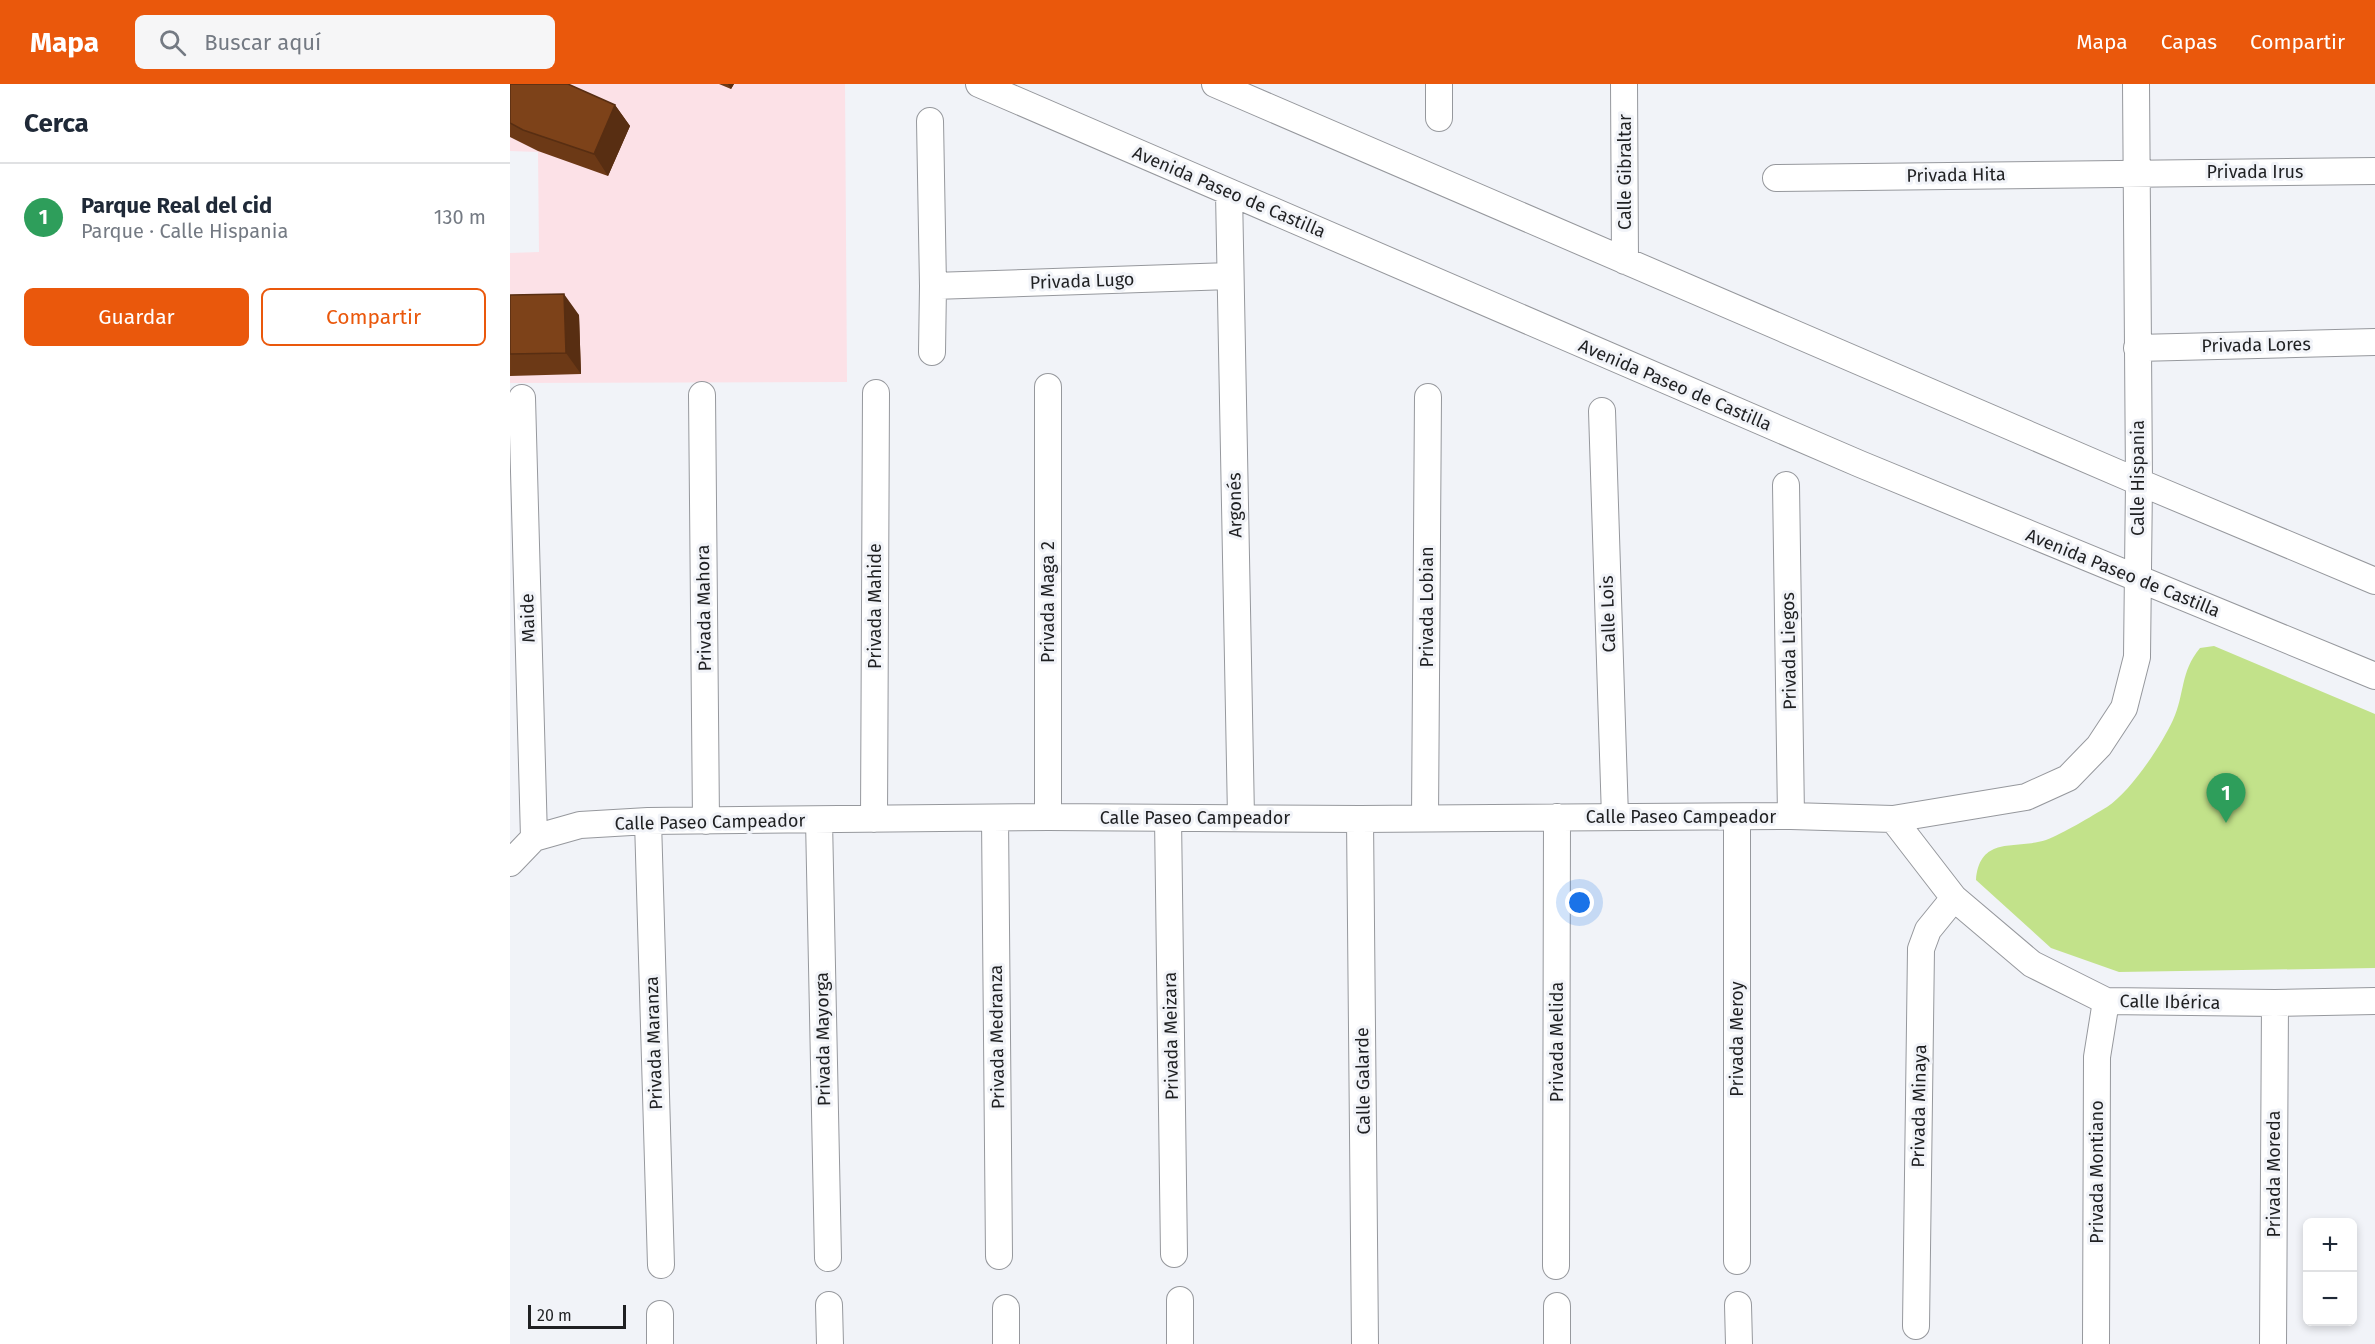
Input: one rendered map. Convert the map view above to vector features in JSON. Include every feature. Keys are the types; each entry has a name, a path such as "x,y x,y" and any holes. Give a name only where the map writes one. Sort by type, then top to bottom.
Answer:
{"street":[{"name":"Avenida Paseo de Castilla","path":"979,84 1849,459 2375,676"},
{"path":"1215,84 2139,482 2375,581"},
{"path":"1439,84 1439,118"},
{"name":"Calle Gibraltar","path":"1624,84 1625,261"},
{"name":"Calle Hispania","path":"1893,819 2026,796 2068,778 2099,746 2124,708 2137,657 2139,580 2136,84"},
{"path":"930,121 932,352"},
{"name":"Privada Irus","path":"2136,172 2375,171"},
{"name":"Privada Hita","path":"1776,178 2136,172"},
{"name":"Argonés","path":"1229,193 1241,818"},
{"name":"Privada Lugo","path":"933,286 1230,276"},
{"name":"Privada Lores","path":"2136,348 2375,342"},
{"name":"Privada Maga 2","path":"1048,387 1048,818"},
{"name":"Privada Mahide","path":"874,819 876,393"},
{"name":"Privada Mahora","path":"702,395 706,821"},
{"name":"Privada Lobian","path":"1425,818 1428,397"},
{"name":"Maide","path":"522,398 534,838"},
{"name":"Calle Lois","path":"1602,411 1615,817"},
{"name":"Privada Liegos","path":"1786,485 1791,816"},
{"name":"Calle Paseo Campeador","path":"510,862 534,838 580,825 648,821 1791,816 1893,819"},
{"name":"Privada Melida","path":"1556,1266 1557,817"},
{"name":"Privada Medranza","path":"995,818 999,1256"},
{"name":"Privada Meizara","path":"1168,818 1174,1254"},
{"name":"Privada Meroy","path":"1737,818 1737,1260"},
{"name":"Calle Galarde","path":"1360,819 1365,1344"},
{"name":"Calle Ibérica","path":"1893,819 1954,898 2032,964 2106,1001 2274,1003 2375,1000"},
{"name":"Privada Mayorga","path":"819,820 828,1258"},
{"name":"Privada Maranza","path":"648,821 661,1265"},
{"name":"Privada Minaya","path":"1916,1326 1921,949 1928,930 1954,898"},
{"name":"Privada Montiano","path":"2096,1344 2097,1057 2106,1001"},
{"name":"Privada Moreda","path":"2273,1344 2274,1003"},
{"path":"1180,1300 1180,1344"},
{"path":"829,1305 830,1344"},
{"path":"1738,1305 1738,1344"},
{"path":"1557,1306 1557,1344"},
{"path":"1006,1308 1006,1344"},
{"path":"660,1314 660,1344"}],"shaded area":[{"path":"510,84 845,84 847,382 510,383 510,253 539,252 538,152 510,151"}],"green space":[{"path":"2214,646 2375,714 2375,968 2119,972 2051,948 1976,880 1984,856 1992,850 2046,840 2085,820 2116,800 2144,768 2168,731 2177,710 2186,674 2194,657 2200,648"}],"building":[{"path":"510,84 568,84 615,105 594,154 523,130 510,123"},
{"path":"564,294 566,353 510,354 510,295"}],"place":[{"name":"Parque Real del cid","path":"2226,823"}]}
